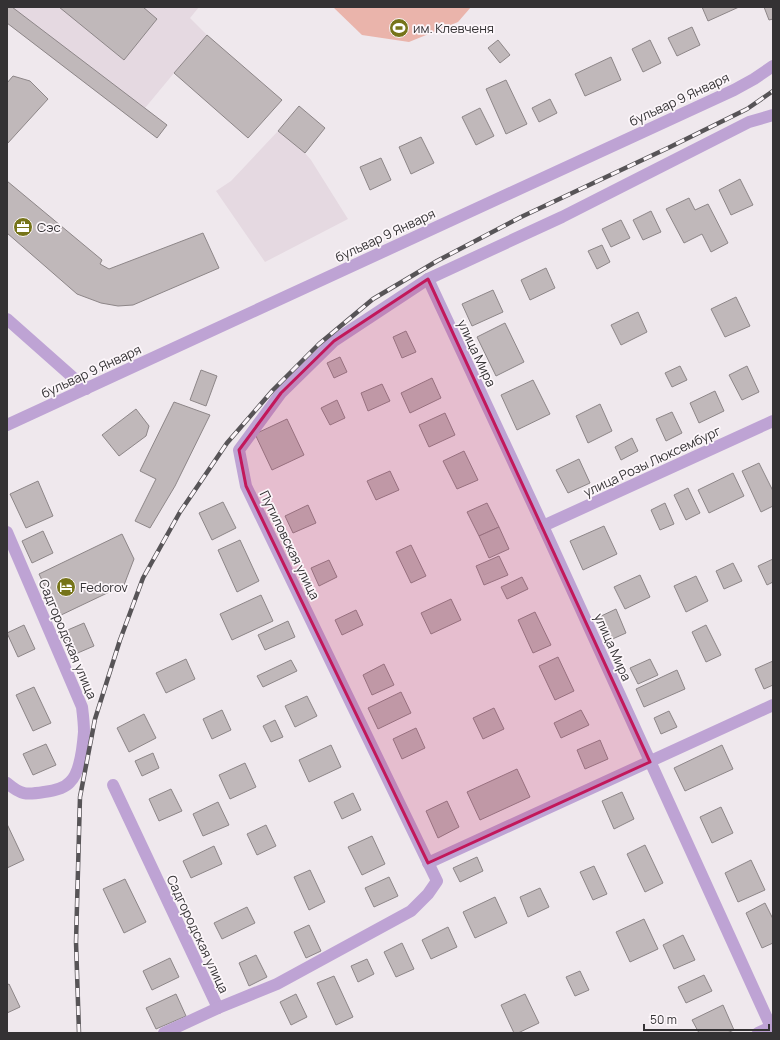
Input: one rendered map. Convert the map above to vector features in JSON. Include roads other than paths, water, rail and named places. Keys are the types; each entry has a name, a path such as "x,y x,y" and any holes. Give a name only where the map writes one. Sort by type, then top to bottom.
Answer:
{"street":[{"name":"бульвар 9 Января","path":"7,425 734,90 773,66"},
{"path":"428,279 562,217 749,122 773,114"},
{"name":"улица Мира","path":"428,279 543,526 772,1027"},
{"name":"Путиловская улица","path":"218,1008 277,984 411,911 428,894 436,881 246,486 238,450 281,393 334,341 428,279"},
{"path":"7,319 86,389"},
{"name":"улица Розы Люксембург","path":"543,526 773,421"},
{"name":"Садгородская улица","path":"7,532 82,707 84,730 82,749 76,771 70,782 56,790 34,794 18,792 7,783"},
{"path":"428,863 773,705"},
{"name":"Садгородская улица","path":"113,785 218,1008"},
{"path":"164,1033 218,1008"},
{"path":"758,1033 772,1027"}],"railway":[{"path":"79,1033 76,942 80,797 95,719 120,640 143,578 180,512 227,443 273,390 319,344 373,299 437,261 521,217 747,109 773,91"}],"place":[{"name":"им. Клевченя","path":"399,28"},
{"name":"Сэс","path":"23,227"},
{"name":"Fedorov","path":"66,587"}]}
